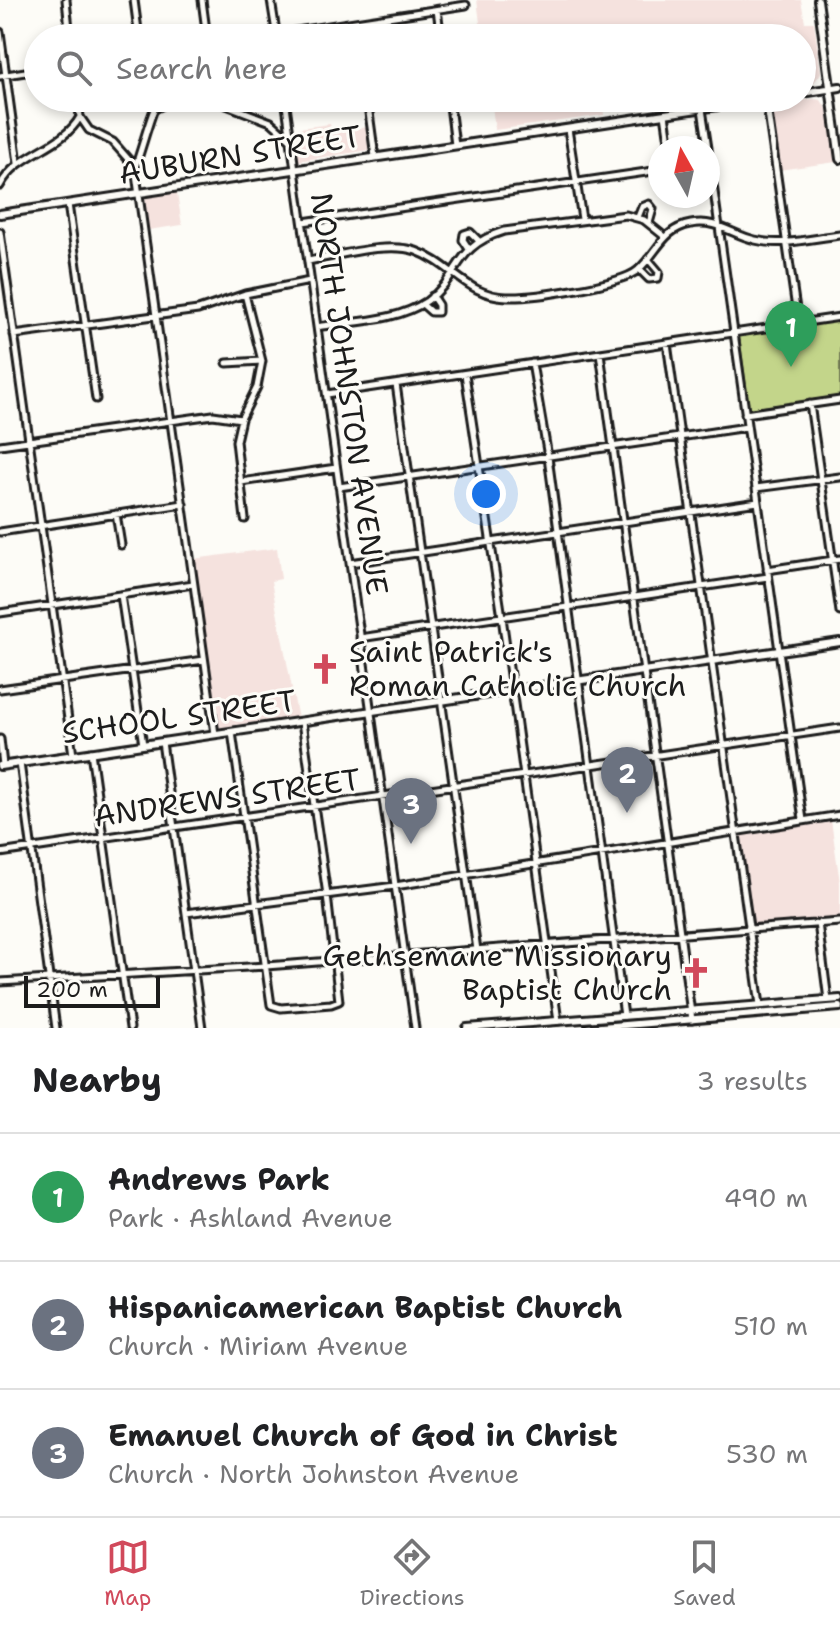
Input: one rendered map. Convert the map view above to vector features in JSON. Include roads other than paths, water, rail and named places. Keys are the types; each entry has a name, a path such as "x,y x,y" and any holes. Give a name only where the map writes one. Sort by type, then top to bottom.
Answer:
{"main road":[{"path":"818,0 840,159"},
{"path":"816,91 840,87"},
{"name":"AUBURN STREET","path":"0,214 680,112"},
{"name":"SCHOOL STREET","path":"2,765 840,642"},
{"path":"467,1028 840,999"},
{"path":"589,1028 840,1007"}],"street":[{"path":"66,0 69,24"},
{"path":"134,0 137,24"},
{"path":"202,0 205,24"},
{"path":"271,0 274,24"},
{"path":"345,24 466,5"},
{"path":"437,10 439,24"},
{"path":"0,32 3,75 18,163"},
{"path":"3,75 24,72"},
{"path":"79,112 89,130"},
{"path":"151,112 147,135 135,167 215,734"},
{"path":"246,112 271,122 291,140"},
{"name":"NORTH JOHNSTON AVENUE","path":"287,112 415,1028"},
{"path":"369,112 375,157"},
{"path":"451,112 455,145"},
{"path":"702,112 706,136"},
{"path":"771,112 798,323"},
{"path":"665,114 668,136"},
{"path":"0,186 18,163 72,130 80,117"},
{"path":"568,129 582,219"},
{"path":"72,130 89,130 113,142 135,167"},
{"path":"303,222 648,172"},
{"path":"68,204 96,399"},
{"path":"638,217 644,205 649,204 653,209 649,223"},
{"path":"717,208 803,820"},
{"path":"317,327 394,315 422,304 432,296 469,249 479,241 504,231 621,214 638,217 664,236"},
{"path":"307,261 400,248 425,255 472,288 507,297 614,282 639,269 664,236 691,224 719,224 755,240 786,242 840,235"},
{"path":"0,232 73,755"},
{"path":"469,249 463,240 464,234 470,232 479,241"},
{"path":"639,269 649,279 658,278 659,272 648,259"},
{"path":"14,335 198,310 245,294 310,281"},
{"path":"245,294 262,361 257,387 241,419 236,441 245,519"},
{"path":"422,304 431,312 438,312 438,305 432,296"},
{"path":"327,394 840,317"},
{"path":"667,343 760,1005"},
{"path":"600,353 692,1020"},
{"path":"227,363 262,361"},
{"path":"532,363 548,457 624,1016"},
{"path":"465,374 558,1021"},
{"path":"396,384 477,950"},
{"path":"745,414 840,400"},
{"path":"810,404 840,612"},
{"path":"0,445 213,415 241,419"},
{"path":"339,487 747,427"},
{"path":"241,482 336,468"},
{"path":"756,488 840,477"},
{"path":"350,563 758,502"},
{"path":"0,532 183,504"},
{"path":"116,514 121,545"},
{"path":"360,638 635,596 840,559"},
{"path":"0,613 193,584"},
{"path":"121,595 143,745"},
{"path":"0,689 204,660"},
{"path":"232,732 271,1005 293,1007 339,1001 302,722"},
{"name":"ANDREWS STREET","path":"0,853 840,728"},
{"path":"0,739 2,765"},
{"path":"162,742 202,1028"},
{"path":"91,752 130,1028"},
{"path":"20,763 56,1028"},
{"path":"186,913 395,886 840,815"},
{"path":"0,982 266,966 840,922"},
{"path":"818,923 828,1000"}],"place":[{"name":"Andrews Park","path":"791,367"},
{"name":"Saint Patrick's Roman Catholic Church","path":"325,669"},
{"name":"Hispanicamerican Baptist Church","path":"627,813"},
{"name":"Emanuel Church of God in Christ","path":"411,844"},
{"name":"Gethsemane Missionary Baptist Church","path":"696,973"}]}
